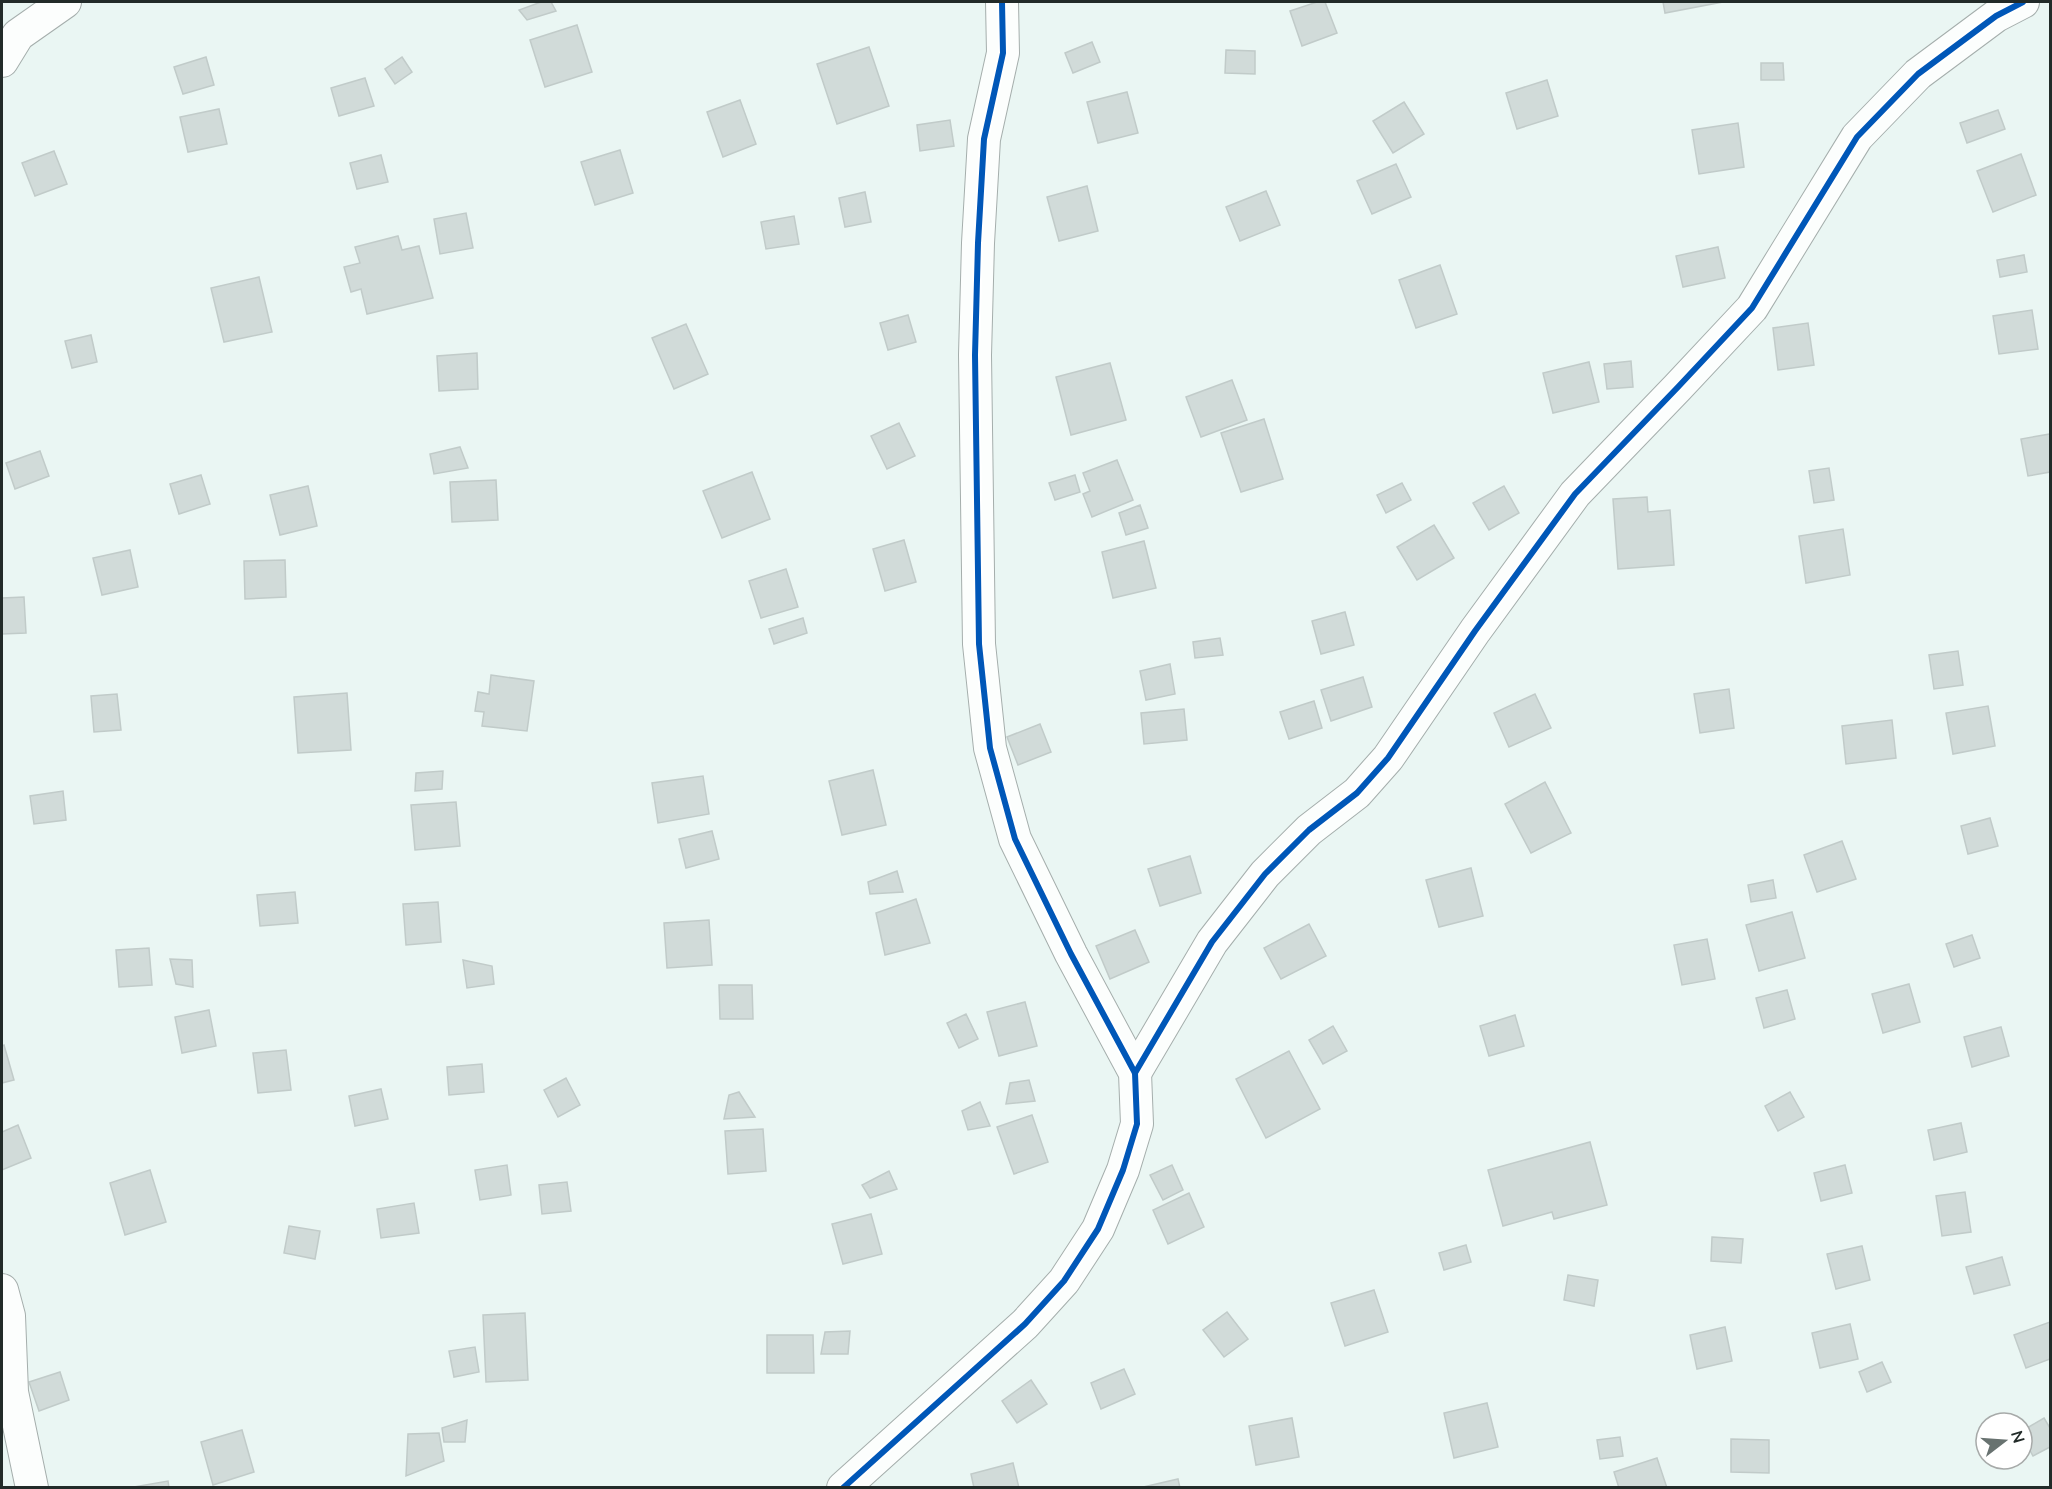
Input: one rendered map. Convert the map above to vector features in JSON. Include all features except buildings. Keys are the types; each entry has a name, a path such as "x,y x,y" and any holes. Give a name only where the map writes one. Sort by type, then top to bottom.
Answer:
{"street":[{"path":"2,61 18,35 65,2"},
{"path":"843,1488 1025,1324 1064,1281 1098,1229 1123,1170 1137,1124 1135,1073 1071,954 1015,839 990,748 979,644 975,356 983,150 1004,53 1002,2"},
{"path":"1135,1073 1212,942 1265,874 1309,830 1357,793 1388,758 1474,631 1575,494 1752,308 1857,137 1918,74 1996,16 2023,2"},
{"path":"2,1290 9,1316 7,1393 32,1488"}],"cycle path":[{"path":"843,1488 1025,1324 1064,1281 1098,1229 1123,1170 1137,1124 1135,1073 1071,954 1015,839 990,748 979,644 975,355 984,139 1003,53 1002,2"},
{"path":"1135,1073 1212,942 1265,874 1309,830 1357,793 1388,758 1475,631 1575,494 1752,308 1857,137 1918,74 1996,16 2023,2"}]}
